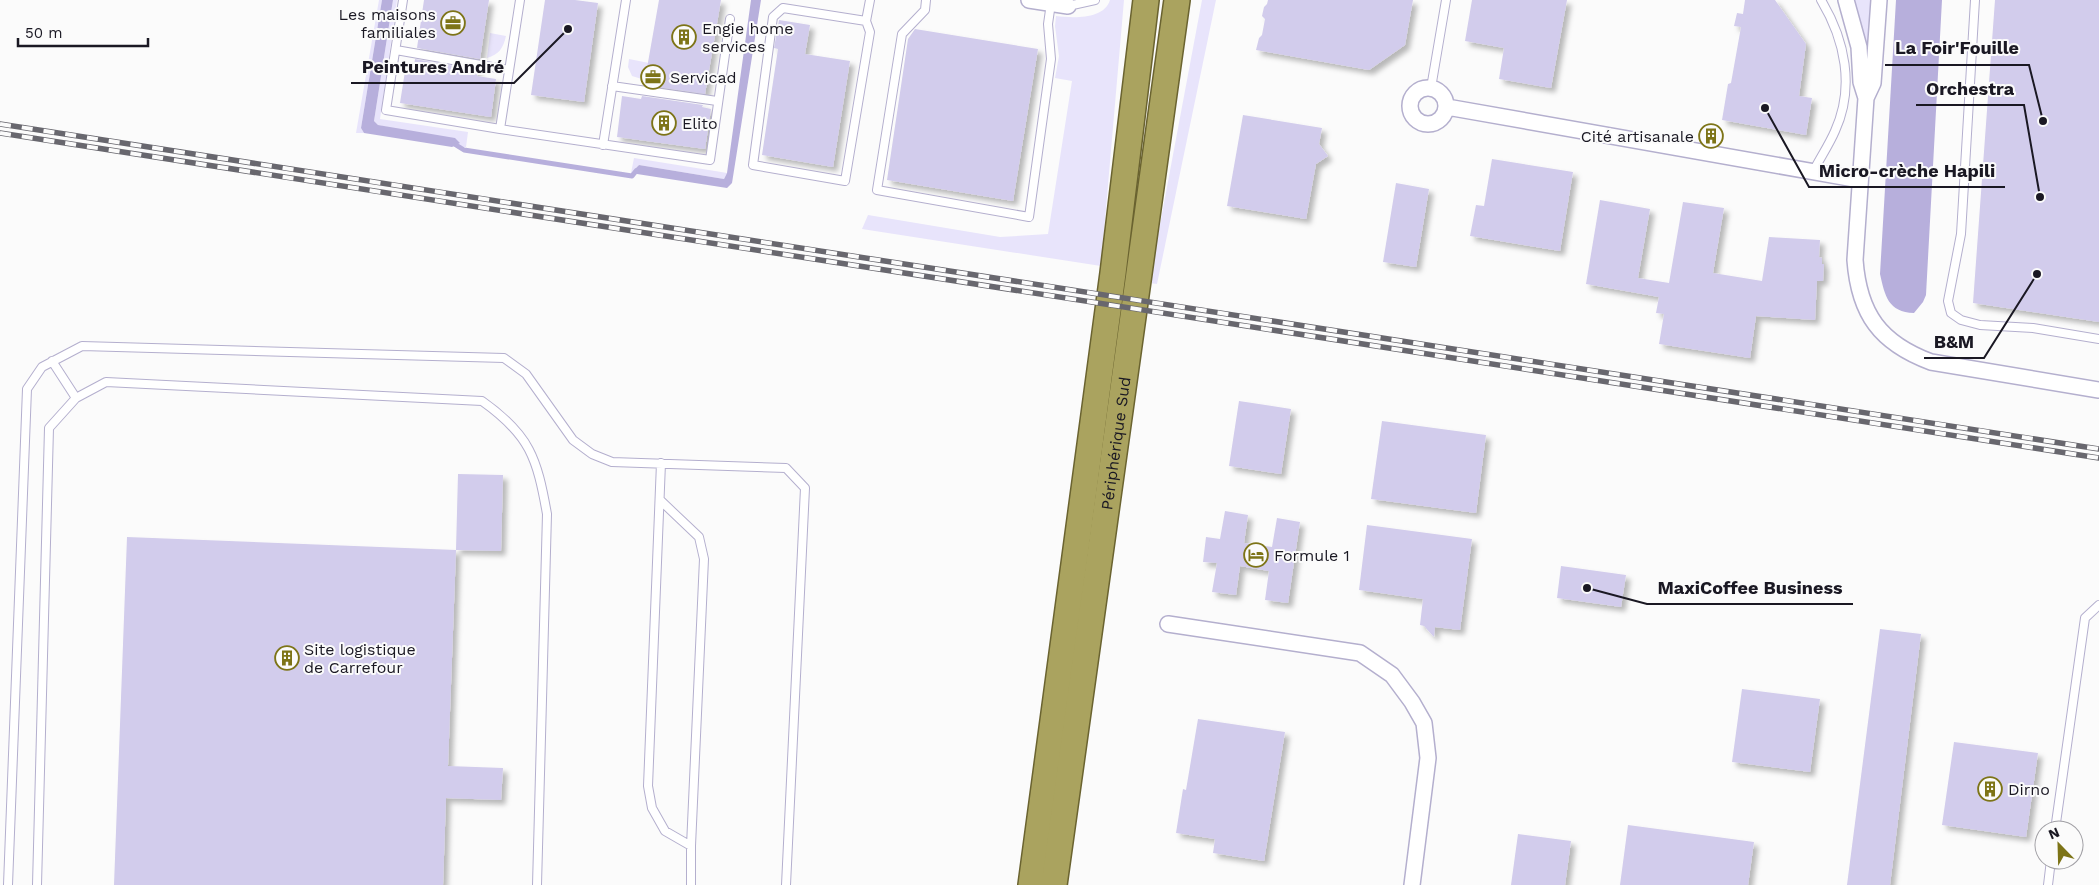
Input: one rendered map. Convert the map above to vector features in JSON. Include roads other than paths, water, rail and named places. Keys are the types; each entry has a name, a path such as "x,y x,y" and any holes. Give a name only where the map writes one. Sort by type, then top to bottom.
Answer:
{"highway":[{"name":"Périphérique Sud","path":"1032,885 1114,273 1146,0"},
{"name":"Périphérique Sud","path":"1054,885 1155,144 1177,0"}],"street":[{"path":"1029,0 1068,6"},
{"path":"1846,0 1860,47 1861,82 1866,98"},
{"path":"1879,0 1873,83 1866,98 1855,260 1858,287 1869,315 1876,326 1887,337 1914,356 1931,362 2099,390"},
{"path":"1423,88 1431,88 1442,94 1447,107 1441,119 1435,123 1421,123 1412,113 1410,106 1412,98 1416,92 1423,88"},
{"path":"1447,107 1860,180"},
{"path":"1168,624 1360,653 1392,675 1412,702 1424,723 1428,758 1412,885"},
{"path":"1416,853 1422,885"}],"lane":[{"path":"403,0 386,110 602,145 710,160 730,19"},
{"path":"500,129 520,0"},
{"path":"602,145 626,0"},
{"path":"866,21 783,8 773,17 753,165 845,181 870,32 866,21 870,0"},
{"path":"926,0 925,10 902,34 877,190 1029,217 1052,58 1048,24 1051,3"},
{"path":"1068,6 1095,0"},
{"path":"1431,88 1446,0"},
{"path":"1813,172 1836,131 1844,104 1847,81 1843,53 1832,18 1821,0"},
{"path":"1975,0 1961,234 1948,300 1951,313 1961,320 1980,325 2032,328 2099,339"},
{"path":"396,50 509,70"},
{"path":"612,86 717,101"},
{"path":"8,885 27,388 42,367 82,346 504,358 526,374 573,440 592,454 612,462 786,468 805,488 786,885"},
{"path":"52,361 76,398"},
{"path":"37,885 49,428 76,398 106,382 482,401 505,417 528,445 540,474 547,514 537,885"},
{"path":"661,463 648,786 652,808 665,831 691,846"},
{"path":"660,500 698,537 704,559 691,846 691,885"},
{"path":"2056,820 2085,618 2099,605"},
{"path":"2048,885 2050,870"}],"waterway":[{"path":"456,145 464,150 632,176 636,171"}],"railway":[{"path":"0,124 2099,449"},
{"path":"0,133 2099,458"}],"place":[{"name":"Les maisons familiales","path":"453,23"},
{"name":"Peintures André","path":"568,29"},
{"name":"Engie home services","path":"684,37"},
{"name":"Servicad","path":"653,77"},
{"name":"Micro-crèche Hapili","path":"1765,108"},
{"name":"La Foir'Fouille","path":"2043,121"},
{"name":"Elito","path":"664,123"},
{"name":"Cité artisanale","path":"1711,136"},
{"name":"Orchestra","path":"2040,197"},
{"name":"B&M","path":"2037,274"},
{"name":"Formule 1","path":"1256,555"},
{"name":"MaxiCoffee Business","path":"1587,588"},
{"name":"Site logistique de Carrefour","path":"287,658"},
{"name":"Dirno","path":"1990,789"}]}
